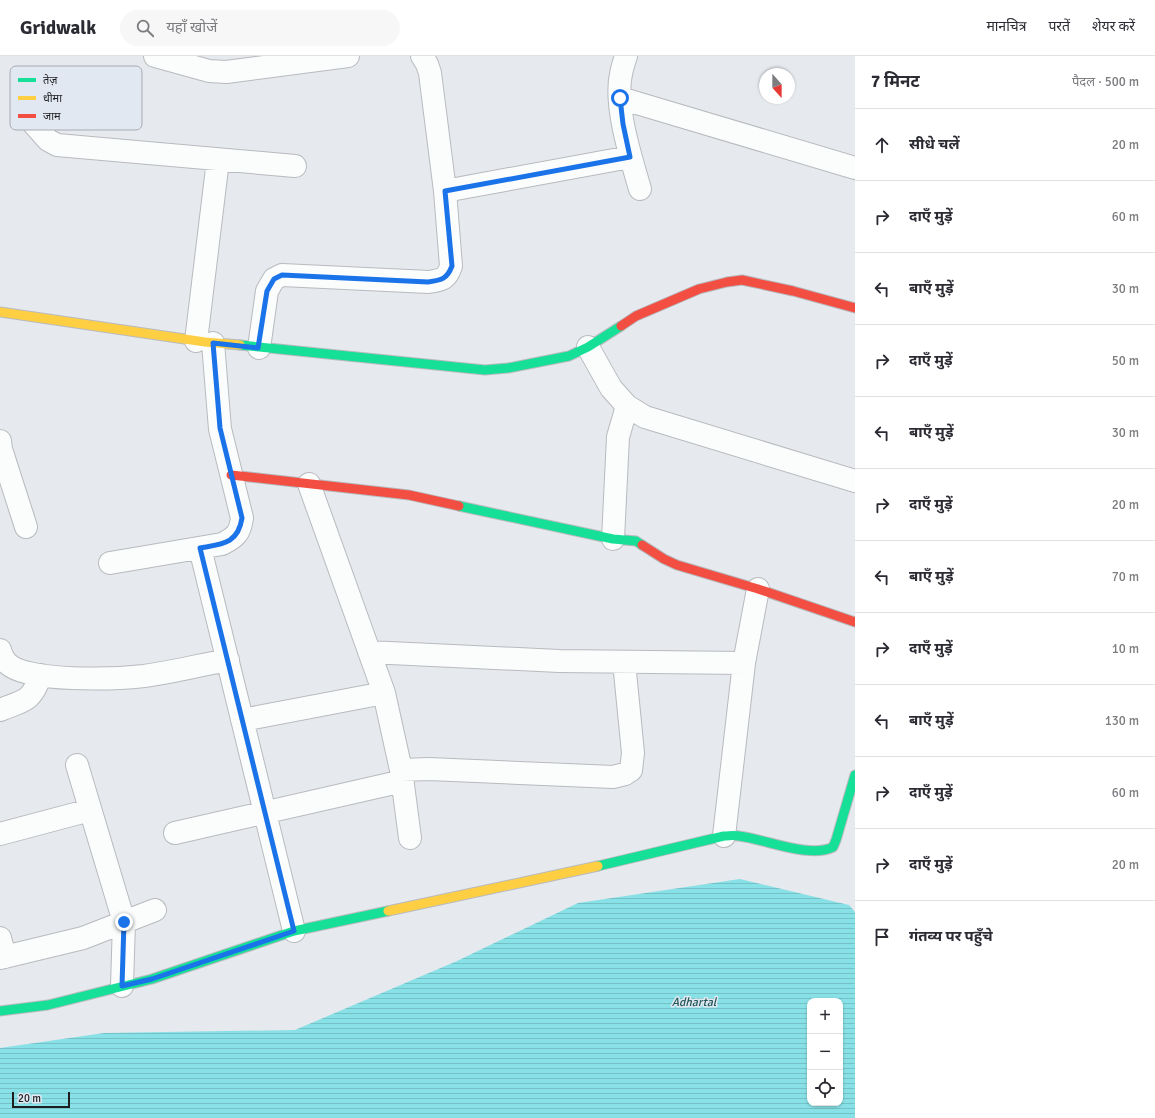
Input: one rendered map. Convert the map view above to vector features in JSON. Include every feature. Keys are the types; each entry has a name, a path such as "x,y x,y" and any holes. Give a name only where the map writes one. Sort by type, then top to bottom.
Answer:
{"street":[{"path":"155,56 209,71 226,72 348,56"},
{"path":"258,348 267,291 274,279 282,275 428,282 441,280 448,275 452,266 445,191 430,73 422,56"},
{"path":"626,56 620,75 620,98 623,124 630,157 640,189"},
{"path":"620,98 855,168"},
{"path":"39,130 48,140 58,145 295,166"},
{"path":"445,191 630,157"},
{"path":"110,563 222,544 236,536 240,529 242,518 220,428 205,342 218,160"},
{"path":"0,312 205,342 485,370 508,368 569,356 588,347 636,316 699,289 727,282 742,280 793,291 855,308"},
{"path":"588,347 611,388 627,406 645,417 855,481"},
{"path":"614,540 618,437 627,406"},
{"path":"0,441 1,449 26,527"},
{"path":"232,475 409,495 614,540 636,541 664,559 677,565 758,589 855,622"},
{"path":"310,484 384,693 402,775 410,838"},
{"path":"200,548 294,931"},
{"path":"724,836 744,663 758,589"},
{"path":"0,650 7,664 18,670 41,675 99,679 144,676 228,660"},
{"path":"369,652 559,661 744,663"},
{"path":"175,833 265,812 429,769 613,777 625,774 631,770 634,753 624,662"},
{"path":"0,710 28,698 36,689 41,675"},
{"path":"242,720 384,693"},
{"path":"77,765 124,922 122,986"},
{"path":"0,1011 48,1005 152,979 294,931 582,870 660,850 724,836 739,836 810,851 828,850 833,847 836,840 848,824 855,775"},
{"path":"0,834 90,810"},
{"path":"2,951 83,938 155,910"}],"water":[{"name":"Adhartal","path":"740,879 849,905 855,912 855,1118 0,1118 0,1048 104,1033 295,1030 457,961 578,903"}],"traffic: fast":[{"path":"240,345 485,370 508,368 569,356 588,347 621,326"},
{"path":"459,506 613,539 636,541 642,545"},
{"path":"598,866 724,836 750,838 800,850 812,851 833,847 855,775"},
{"path":"0,1011 48,1005 152,979 294,931 388,911"}],"traffic: slow":[{"path":"0,312 205,342 240,345"},
{"path":"388,911 598,866"}],"traffic: jam":[{"path":"621,326 636,316 699,289 742,280 793,291 855,308"},
{"path":"231,475 409,495 459,506"},
{"path":"642,545 664,559 677,565 758,589 855,622"}],"route":[{"path":"124,922 122,986 152,979 294,931 200,548 222,544 236,536 240,529 242,518 220,428 213,343 258,348 267,291 274,279 282,275 428,282 441,280 448,275 452,266 445,191 630,157 623,124 620,98"}]}
